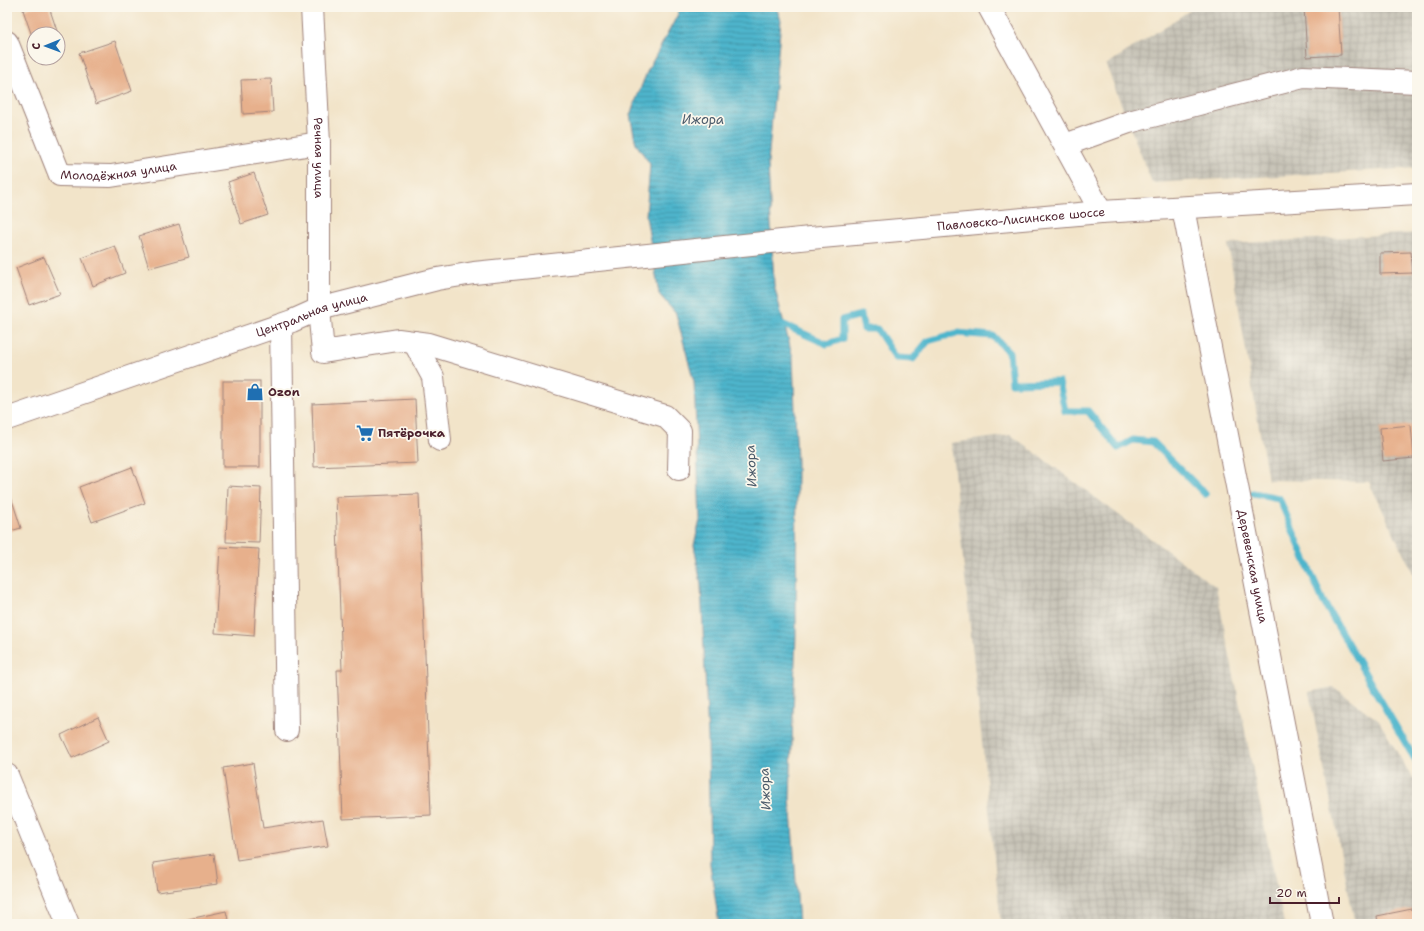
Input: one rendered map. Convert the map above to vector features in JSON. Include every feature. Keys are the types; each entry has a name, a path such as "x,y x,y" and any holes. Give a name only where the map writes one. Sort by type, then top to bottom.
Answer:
{"street":[{"name":"Речная улица","path":"312,7 319,143 319,309 323,352 398,340 414,342"},
{"path":"990,7 1101,212"},
{"name":"Молодёжная улица","path":"7,42 60,175 111,176 319,143"},
{"path":"1065,145 1129,122 1303,77 1417,82"},
{"name":"Павловско-Лисинское шоссе","path":"627,256 1101,212 1417,194"},
{"name":"Деревенская улица","path":"1183,208 1322,924"},
{"name":"Центральная улица","path":"7,419 282,325 319,309 444,278 474,273 627,256"},
{"path":"282,325 287,730"},
{"path":"414,342 433,376 440,440"},
{"path":"414,342 428,344 665,416 680,431 679,469"},
{"path":"7,775 68,924"}],"shaded area":[{"path":"1195,7 1417,7 1417,168 1152,183 1106,65"},
{"path":"1417,233 1417,581 1369,482 1268,480 1228,244"},
{"path":"1011,435 1216,587 1284,924 1001,924 951,443"},
{"path":"1334,687 1379,721 1411,776 1417,782 1417,924 1355,924 1309,692"}],"water":[{"name":"Ижора","path":"677,7 776,7 781,20 768,163 774,285 793,358 797,463 796,634 790,797 799,924 719,924 710,864 708,739 701,585 694,545 700,520 694,382 676,314 659,294 646,216 650,164 636,144 630,115 647,72 678,14"}],"building":[{"path":"31,7 49,7 55,26 29,26 23,10"},
{"path":"1304,7 1338,7 1341,55 1307,57"},
{"path":"115,41 132,91 96,104 79,53"},
{"path":"271,79 273,112 243,114 241,80"},
{"path":"254,173 268,215 241,224 228,182"},
{"path":"179,224 189,257 149,268 139,236"},
{"path":"115,246 125,273 93,286 82,258"},
{"path":"1411,252 1413,273 1380,274 1380,253"},
{"path":"44,257 60,294 29,305 16,268"},
{"path":"223,381 260,381 260,467 223,467"},
{"name":"Пятёрочка","path":"415,399 418,463 314,467 312,404"},
{"path":"1411,425 1414,458 1383,461 1380,428"},
{"path":"132,467 145,503 92,522 79,487"},
{"path":"228,486 261,488 259,543 226,542"},
{"path":"419,494 431,815 343,819 337,670 342,670 336,497"},
{"path":"11,497 21,528 7,532 7,498"},
{"path":"220,547 259,549 254,636 215,633"},
{"path":"98,717 109,741 72,758 61,735"},
{"path":"253,763 263,828 323,819 328,846 237,860 223,768"},
{"path":"214,854 218,884 157,892 153,863"},
{"path":"1417,908 1417,924 1378,924 1377,916"},
{"path":"226,911 229,924 181,924 180,921"}],"waterway":[{"path":"775,321 827,344 842,339 842,320 861,315 864,329 877,329 896,358 913,359 928,341 957,333 993,336 1009,352 1012,383 1059,382 1065,411 1088,411 1118,448 1133,440 1153,442 1205,494"},
{"path":"1253,493 1279,498 1323,601 1417,763"}],"place":[{"name":"Ozon","path":"255,392"},
{"name":"Пятёрочка","path":"365,433"}]}
